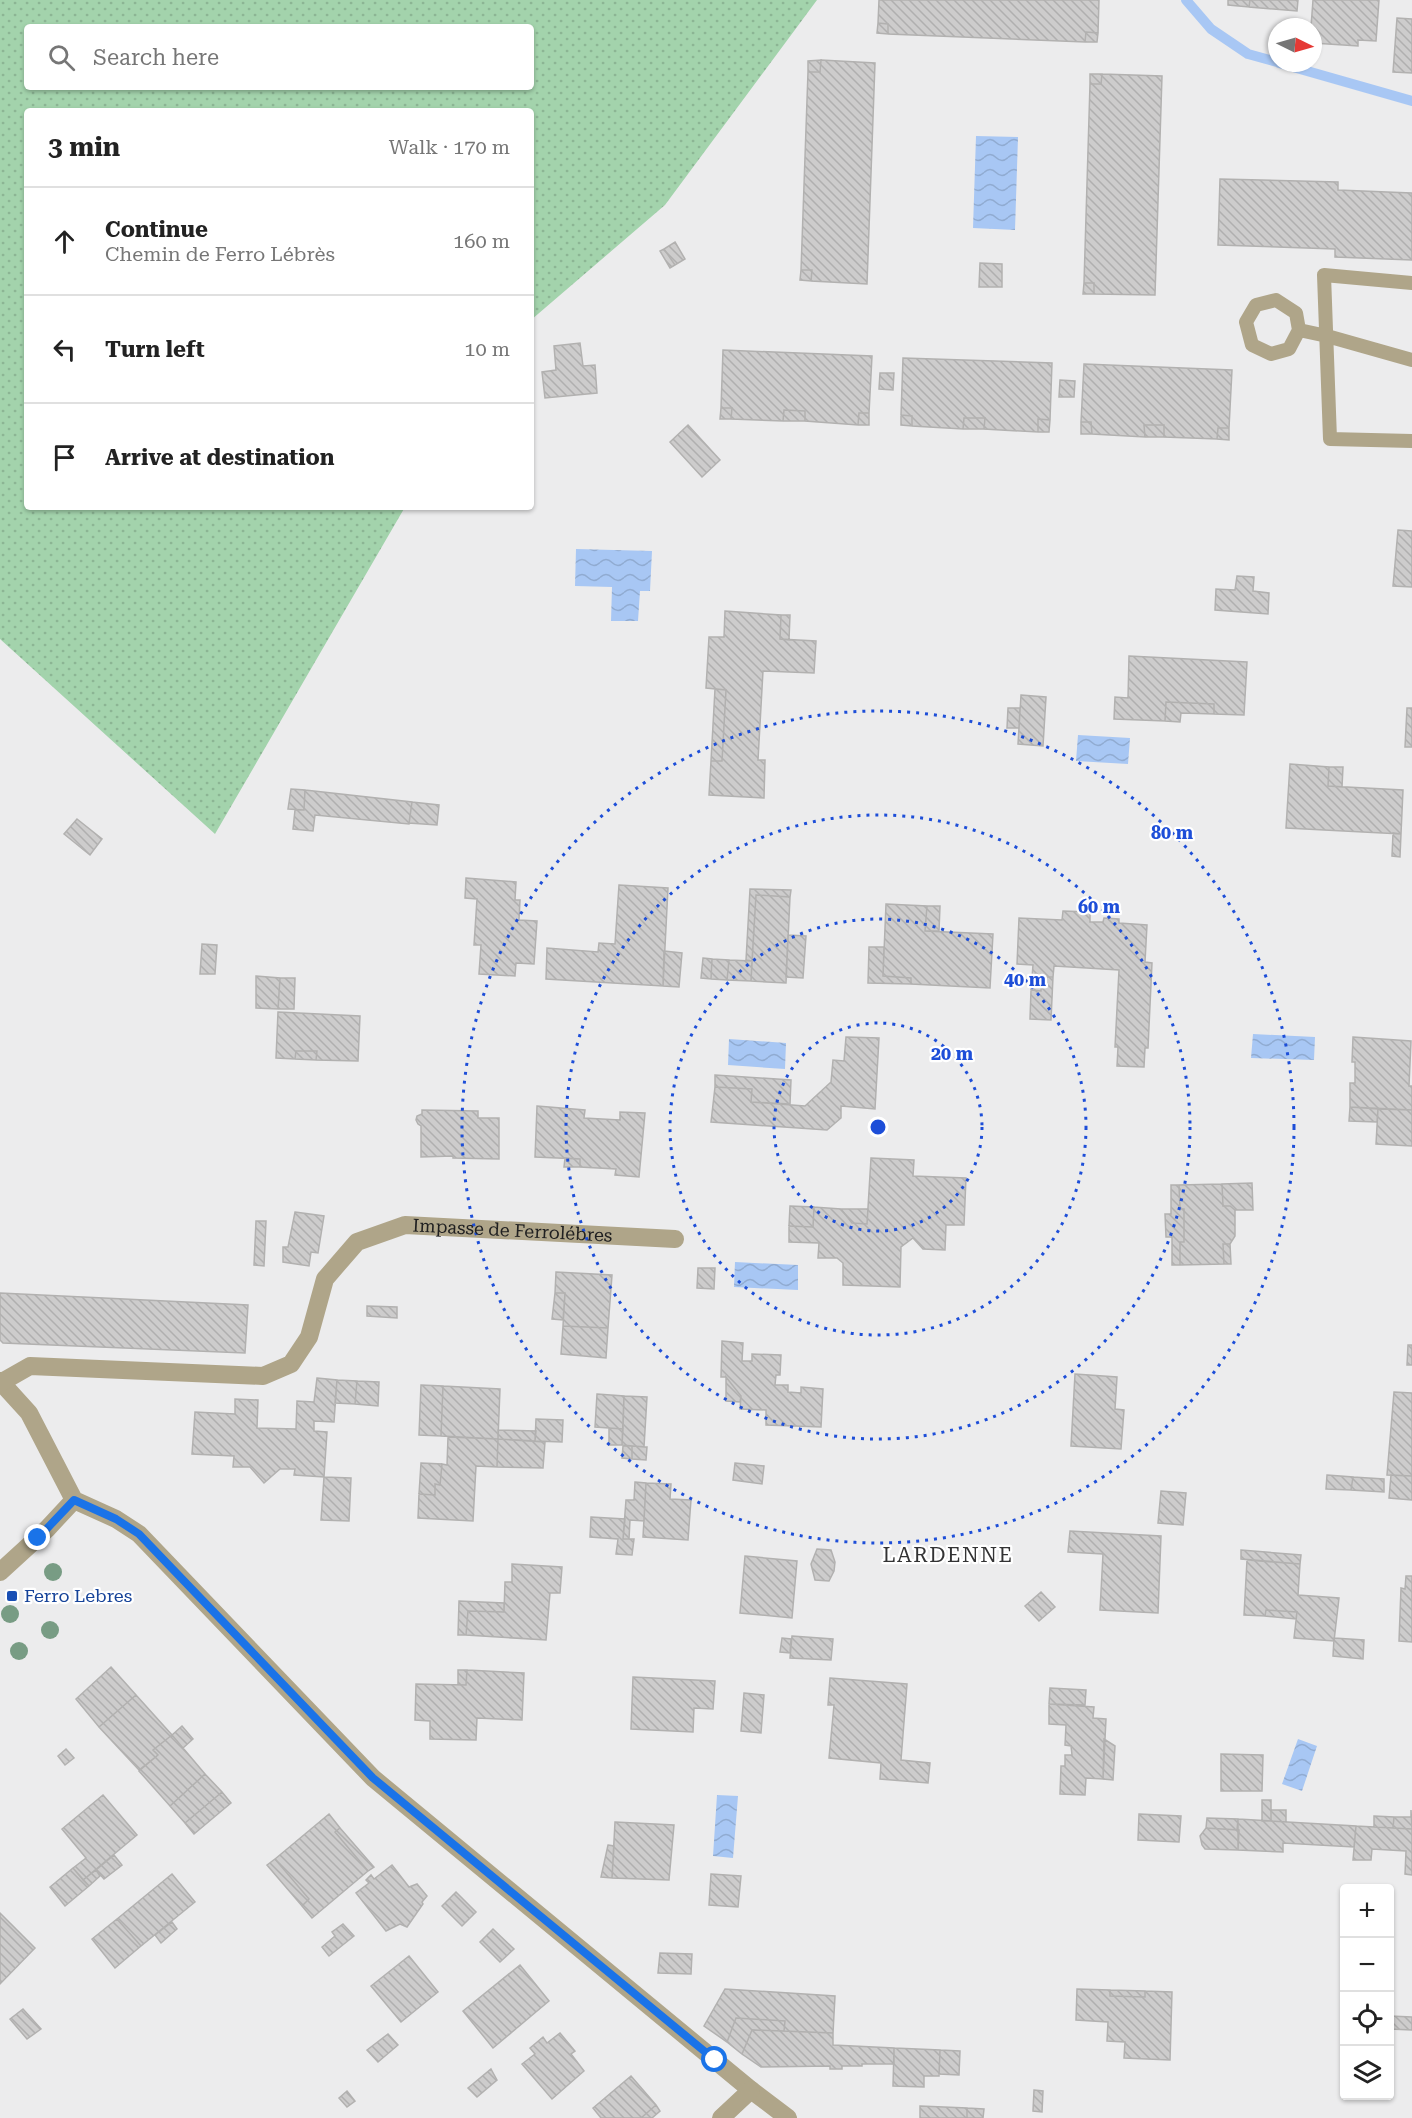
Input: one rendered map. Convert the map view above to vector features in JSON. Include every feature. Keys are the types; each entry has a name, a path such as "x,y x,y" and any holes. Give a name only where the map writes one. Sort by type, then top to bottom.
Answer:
{"street":[{"name":"Impasse de Ferrolébres","path":"1,1382 30,1366 263,1376 291,1364 309,1337 325,1279 357,1242 405,1225 675,1239"},
{"path":"1,1382 29,1413 74,1500 116,1519 139,1534 373,1778 788,2118"},
{"path":"0,1572 47,1529 74,1500"},
{"path":"721,2118 751,2090"}],"lane":[{"path":"1412,283 1324,275 1330,439 1412,441"},
{"path":"1299,330 1412,360"}],"green space":[{"path":"0,0 817,0 665,205 534,317 534,108 24,108 24,510 403,510 215,834 0,639"}],"water":[{"path":"976,136 1018,137 1015,230 973,228"},
{"path":"576,549 652,551 650,591 640,591 638,621 611,621 612,587 575,586"},
{"path":"1078,735 1130,738 1128,764 1076,761"},
{"path":"1253,1034 1315,1037 1314,1060 1251,1058"},
{"path":"729,1039 786,1043 785,1069 728,1065"},
{"path":"735,1262 798,1265 798,1290 734,1287"},
{"path":"1298,1739 1317,1746 1302,1791 1282,1784"},
{"path":"717,1795 738,1796 733,1858 713,1856"}],"building":[{"path":"879,0 1099,0 1098,33 1086,32 1085,42 888,34 888,24 878,23"},
{"path":"1228,0 1250,0 1249,7 1228,5"},
{"path":"1250,0 1298,0 1297,11 1249,7"},
{"path":"1313,0 1379,0 1376,41 1358,40 1358,46 1322,44 1322,18 1312,18"},
{"path":"1397,18 1412,19 1412,73 1393,72"},
{"path":"878,23 888,24 888,34 877,33"},
{"path":"1086,32 1098,33 1097,42 1085,42"},
{"path":"821,60 820,72 808,72 808,61"},
{"path":"821,60 875,63 867,284 811,281 812,270 801,270 808,72 820,72"},
{"path":"1090,74 1102,74 1101,84 1090,84"},
{"path":"1102,74 1162,76 1155,295 1094,294 1094,283 1084,283 1090,84 1101,84"},
{"path":"1220,179 1338,182 1338,190 1412,193 1412,260 1335,257 1335,249 1218,245"},
{"path":"675,242 685,259 675,265 664,249"},
{"path":"664,249 675,265 670,268 660,251"},
{"path":"980,263 1002,264 1002,287 979,287"},
{"path":"801,270 812,270 811,281 800,280"},
{"path":"1084,283 1094,283 1094,294 1083,294"},
{"path":"580,343 583,366 595,365 597,393 545,398 542,372 556,370 554,346"},
{"path":"723,350 872,356 869,413 859,413 858,425 805,421 805,411 784,410 783,421 731,419 732,408 721,408"},
{"path":"903,358 1052,363 1050,420 1038,419 1038,432 984,429 985,418 964,418 963,429 912,426 912,416 901,415"},
{"path":"1084,364 1232,370 1229,428 1218,428 1217,439 1164,437 1164,425 1144,425 1145,437 1092,434 1091,422 1081,422"},
{"path":"880,373 894,373 893,390 879,389"},
{"path":"1060,380 1075,381 1074,397 1059,397"},
{"path":"721,408 732,408 731,419 720,419"},
{"path":"784,410 805,411 805,421 783,421"},
{"path":"859,413 869,413 869,425 858,425"},
{"path":"901,415 912,416 912,426 901,425"},
{"path":"964,418 985,418 984,429 963,429"},
{"path":"1038,419 1050,420 1049,432 1038,432"},
{"path":"1081,422 1091,422 1092,434 1081,434"},
{"path":"688,425 720,460 702,477 670,442"},
{"path":"1144,425 1164,425 1164,437 1145,437"},
{"path":"1218,428 1229,428 1229,440 1217,439"},
{"path":"1398,530 1412,531 1412,587 1393,586"},
{"path":"1237,576 1254,577 1253,591 1269,593 1268,614 1215,610 1216,589 1235,590"},
{"path":"725,611 781,615 780,639 816,641 814,673 763,671 758,760 765,760 764,798 709,795 711,761 722,761 726,690 706,688 709,637 724,637"},
{"path":"781,615 790,615 789,640 780,639"},
{"path":"1129,656 1247,662 1244,715 1214,714 1214,704 1166,702 1165,721 1114,719 1115,697 1128,698"},
{"path":"715,689 726,690 722,761 711,761"},
{"path":"1021,695 1046,697 1043,746 1018,744"},
{"path":"1166,702 1214,704 1214,714 1181,713 1180,722 1165,721"},
{"path":"1008,708 1020,708 1019,728 1007,728"},
{"path":"1407,708 1412,708 1412,747 1405,747"},
{"path":"1290,764 1329,767 1328,786 1403,790 1401,834 1286,828"},
{"path":"1329,767 1343,767 1342,787 1328,786"},
{"path":"291,789 305,790 304,810 288,809"},
{"path":"305,790 412,802 409,824 315,815 313,831 293,829 295,810 304,810"},
{"path":"412,802 439,805 437,825 409,823"},
{"path":"77,819 102,839 90,855 64,834"},
{"path":"1393,833 1401,834 1400,857 1392,856"},
{"path":"466,878 516,882 515,900 520,900 519,920 537,921 534,964 516,963 515,976 479,974 481,945 474,945 477,899 465,898"},
{"path":"619,885 668,888 663,986 546,979 547,948 598,952 599,943 615,944"},
{"path":"750,889 791,890 790,897 756,895 752,961 746,960"},
{"path":"756,895 790,897 786,983 751,981"},
{"path":"886,904 927,906 925,931 993,934 990,988 911,984 911,978 883,976"},
{"path":"927,906 940,906 939,931 925,931"},
{"path":"1063,911 1090,912 1090,922 1103,922 1104,918 1119,919 1119,923 1147,925 1145,962 1152,963 1148,1048 1145,1048 1144,1067 1117,1066 1118,1047 1115,1047 1119,970 1054,966 1053,977 1042,977 1041,991 1031,990 1033,965 1017,964 1019,918 1062,920"},
{"path":"788,935 806,936 803,978 786,977"},
{"path":"202,944 217,945 215,974 200,974"},
{"path":"869,947 884,947 883,976 911,978 911,984 868,983"},
{"path":"664,951 682,953 679,987 663,986"},
{"path":"703,958 712,959 711,979 701,978"},
{"path":"712,959 729,960 727,980 711,979"},
{"path":"729,960 752,961 751,981 727,980"},
{"path":"256,976 280,978 278,1009 256,1008"},
{"path":"1042,977 1053,977 1051,1020 1030,1019 1031,990 1041,991"},
{"path":"280,978 295,978 294,1009 278,1009"},
{"path":"278,1012 360,1016 358,1061 316,1060 317,1051 296,1051 295,1059 276,1058"},
{"path":"846,1037 879,1038 875,1109 841,1106 841,1118 827,1130 711,1122 715,1087 752,1089 751,1102 805,1106 831,1082 833,1060 844,1061"},
{"path":"1353,1037 1411,1041 1409,1086 1412,1086 1412,1110 1350,1107 1350,1083 1355,1083 1355,1062 1352,1062"},
{"path":"296,1051 317,1051 316,1060 295,1059"},
{"path":"715,1075 791,1080 790,1104 751,1102 752,1089 715,1087"},
{"path":"537,1106 585,1110 584,1118 620,1120 620,1112 645,1113 639,1177 615,1175 616,1169 580,1167 580,1159 535,1157"},
{"path":"1350,1107 1378,1109 1377,1122 1349,1121"},
{"path":"1378,1109 1412,1110 1412,1146 1376,1144"},
{"path":"422,1110 478,1111 478,1118 499,1118 499,1159 453,1158 453,1156 421,1157 421,1126 416,1120 417,1116 422,1114"},
{"path":"565,1158 580,1159 580,1167 564,1167"},
{"path":"871,1158 914,1160 913,1176 966,1178 964,1225 946,1225 945,1250 923,1249 913,1238 901,1247 900,1287 843,1285 843,1263 837,1258 818,1258 819,1243 789,1242 789,1226 813,1227 814,1207 841,1209 852,1223 867,1224"},
{"path":"1252,1183 1253,1210 1235,1210 1230,1206 1223,1206 1222,1184"},
{"path":"1222,1184 1223,1206 1230,1206 1235,1210 1235,1236 1230,1244 1223,1244 1224,1264 1180,1265 1180,1242 1184,1242 1184,1209 1180,1209 1179,1185"},
{"path":"1171,1185 1179,1185 1180,1209 1184,1209 1184,1242 1180,1242 1180,1265 1172,1265 1172,1237 1166,1237 1165,1214 1171,1214"},
{"path":"790,1206 814,1207 813,1227 789,1226"},
{"path":"841,1209 868,1209 867,1224 852,1223"},
{"path":"295,1212 324,1216 318,1253 311,1252 309,1266 283,1262 283,1247 288,1247"},
{"path":"256,1221 266,1221 264,1266 254,1265"},
{"path":"1223,1244 1230,1244 1231,1264 1224,1264"},
{"path":"698,1268 715,1268 714,1289 697,1288"},
{"path":"556,1272 612,1275 608,1328 563,1326 565,1293 555,1293"},
{"path":"0,1293 248,1305 245,1353 3,1343 0,1340"},
{"path":"555,1293 565,1293 563,1320 552,1319"},
{"path":"367,1306 397,1307 397,1318 367,1316"},
{"path":"563,1326 608,1328 606,1358 561,1354"},
{"path":"722,1341 743,1343 742,1361 752,1361 752,1354 781,1355 780,1375 776,1375 775,1385 788,1385 788,1392 801,1393 801,1387 823,1389 821,1427 766,1425 766,1410 740,1409 741,1396 726,1377 721,1377"},
{"path":"1408,1345 1412,1345 1412,1365 1407,1365"},
{"path":"1075,1374 1117,1377 1115,1409 1124,1410 1121,1449 1071,1446"},
{"path":"726,1377 741,1396 740,1402 726,1401"},
{"path":"317,1378 337,1380 334,1422 314,1421 314,1431 327,1432 324,1477 294,1475 295,1469 280,1469 264,1483 250,1467 233,1467 234,1456 192,1454 195,1412 235,1414 235,1399 258,1400 257,1428 296,1429 297,1401 314,1402"},
{"path":"337,1380 357,1381 355,1404 335,1403"},
{"path":"357,1381 379,1382 378,1406 355,1404"},
{"path":"421,1385 443,1386 441,1436 419,1435"},
{"path":"443,1386 500,1389 498,1439 441,1436"},
{"path":"1394,1392 1412,1393 1412,1476 1387,1475"},
{"path":"597,1394 624,1396 623,1429 595,1427"},
{"path":"624,1396 647,1397 644,1447 622,1445"},
{"path":"536,1419 563,1420 562,1442 535,1441"},
{"path":"609,1428 623,1429 622,1445 609,1445"},
{"path":"498,1430 536,1431 535,1441 498,1439"},
{"path":"448,1437 498,1439 497,1467 476,1466 473,1521 418,1518 419,1494 435,1495 435,1484 440,1485 442,1464 447,1465"},
{"path":"498,1439 545,1442 543,1468 497,1467"},
{"path":"623,1446 632,1446 632,1459 622,1458"},
{"path":"632,1446 647,1447 646,1460 632,1459"},
{"path":"421,1463 442,1464 440,1485 435,1484 435,1495 419,1494"},
{"path":"735,1463 764,1466 762,1484 733,1480"},
{"path":"1327,1475 1353,1477 1351,1490 1326,1489"},
{"path":"1391,1475 1412,1476 1412,1500 1389,1498"},
{"path":"324,1477 351,1478 349,1521 321,1520"},
{"path":"1353,1477 1384,1479 1384,1492 1351,1490"},
{"path":"635,1482 646,1483 644,1521 630,1520 629,1539 623,1539 626,1500 634,1500"},
{"path":"646,1483 671,1484 670,1499 691,1500 688,1540 643,1537"},
{"path":"1161,1491 1186,1493 1183,1525 1158,1523"},
{"path":"591,1517 625,1519 623,1539 634,1539 632,1555 616,1554 618,1539 590,1537"},
{"path":"1070,1531 1161,1536 1158,1613 1100,1610 1103,1554 1068,1552"},
{"path":"817,1549 831,1550 835,1562 829,1581 815,1580 811,1564"},
{"path":"1241,1550 1301,1555 1300,1564 1241,1559"},
{"path":"745,1556 797,1561 792,1618 740,1613"},
{"path":"1247,1560 1300,1564 1298,1595 1339,1598 1334,1641 1294,1638 1297,1612 1266,1610 1265,1616 1244,1615"},
{"path":"512,1564 562,1567 560,1593 550,1593 546,1640 466,1635 468,1611 504,1612 505,1582 512,1582"},
{"path":"1406,1576 1412,1576 1412,1642 1399,1641 1401,1588 1405,1589"},
{"path":"1041,1592 1055,1607 1039,1621 1025,1606"},
{"path":"459,1601 504,1603 504,1612 468,1611 466,1635 458,1635"},
{"path":"1266,1610 1297,1612 1296,1619 1265,1616"},
{"path":"792,1636 833,1639 831,1660 790,1658"},
{"path":"782,1638 791,1639 790,1653 780,1652"},
{"path":"1334,1638 1364,1640 1363,1659 1333,1656"},
{"path":"111,1667 136,1695 99,1727 76,1699"},
{"path":"458,1670 467,1670 466,1685 458,1685"},
{"path":"467,1670 524,1673 522,1720 477,1718 476,1740 430,1739 430,1721 415,1720 416,1684 466,1685"},
{"path":"633,1677 715,1681 713,1709 694,1708 693,1732 631,1729"},
{"path":"830,1678 907,1684 901,1760 930,1763 928,1783 880,1779 881,1763 829,1758 834,1705 828,1705"},
{"path":"1050,1688 1086,1690 1085,1705 1049,1704"},
{"path":"744,1693 764,1695 761,1733 741,1731"},
{"path":"136,1695 172,1735 153,1750 158,1755 139,1770 99,1727"},
{"path":"1049,1704 1094,1707 1093,1718 1106,1719 1103,1779 1086,1778 1085,1795 1060,1794 1061,1766 1065,1766 1065,1755 1072,1755 1071,1746 1065,1745 1066,1725 1049,1724"},
{"path":"182,1726 193,1739 183,1748 172,1735"},
{"path":"172,1735 205,1774 170,1806 139,1771 158,1755 153,1750"},
{"path":"1104,1739 1115,1746 1113,1780 1103,1779"},
{"path":"66,1749 74,1758 65,1765 58,1756"},
{"path":"1221,1754 1263,1755 1262,1791 1221,1791"},
{"path":"205,1774 222,1792 185,1823 170,1806"},
{"path":"222,1792 231,1803 194,1834 185,1823"},
{"path":"103,1795 137,1835 83,1880 73,1868 86,1858 62,1829"},
{"path":"1262,1800 1271,1800 1271,1821 1262,1821"},
{"path":"1271,1810 1286,1810 1286,1822 1271,1821"},
{"path":"1411,1810 1412,1829 1393,1828 1394,1817 1411,1817"},
{"path":"329,1814 340,1828 335,1832 368,1871 312,1918 302,1906 309,1899 275,1859"},
{"path":"1139,1814 1181,1816 1179,1842 1138,1840"},
{"path":"1374,1816 1394,1817 1393,1828 1374,1827"},
{"path":"1207,1818 1238,1819 1237,1830 1206,1828"},
{"path":"1238,1819 1356,1826 1354,1847 1283,1843 1283,1852 1238,1850"},
{"path":"615,1822 674,1825 669,1880 612,1878"},
{"path":"1356,1826 1412,1829 1412,1875 1405,1874 1406,1851 1372,1849 1371,1860 1353,1860"},
{"path":"340,1828 374,1867 368,1871 335,1832"},
{"path":"1206,1828 1239,1830 1238,1850 1205,1849 1200,1836"},
{"path":"608,1845 614,1846 612,1878 601,1877"},
{"path":"114,1855 122,1865 104,1879 96,1870"},
{"path":"275,1859 309,1899 302,1906 267,1865"},
{"path":"392,1865 409,1887 417,1884 427,1896 407,1927 400,1924 386,1931 356,1893 369,1883 366,1880 371,1875 374,1879"},
{"path":"73,1868 89,1886 65,1906 50,1887"},
{"path":"96,1870 100,1876 89,1886 83,1880"},
{"path":"172,1874 195,1902 141,1946 117,1919"},
{"path":"711,1874 741,1876 738,1907 709,1905"},
{"path":"456,1892 476,1912 462,1926 442,1906"},
{"path":"0,1913 35,1948 0,1984"},
{"path":"117,1919 141,1946 115,1968 92,1939"},
{"path":"172,1922 177,1929 161,1943 155,1935"},
{"path":"343,1924 354,1936 329,1956 322,1947 335,1936 332,1932"},
{"path":"493,1929 514,1949 500,1962 480,1942"},
{"path":"660,1953 692,1954 691,1974 658,1973"},
{"path":"409,1956 438,1992 401,2022 371,1986"},
{"path":"520,1965 549,2001 493,2048 463,2011"},
{"path":"725,1989 835,1996 833,2033 784,2031 785,2021 736,2018 727,2042 704,2026"},
{"path":"1077,1989 1110,1990 1110,1996 1145,1997 1145,1991 1172,1992 1170,2060 1124,2058 1125,2042 1107,2041 1108,2022 1076,2020"},
{"path":"1110,1990 1145,1991 1145,1997 1110,1996"},
{"path":"23,2009 41,2029 27,2039 10,2019"},
{"path":"1394,2016 1412,2017 1412,2030 1394,2029"},
{"path":"736,2018 785,2021 784,2031 752,2030 742,2054 727,2042"},
{"path":"752,2030 833,2033 833,2045 894,2048 894,2064 862,2064 862,2066 842,2066 842,2069 830,2069 830,2066 761,2067 742,2054"},
{"path":"560,2033 575,2051 571,2054 584,2071 552,2099 522,2064 535,2054 530,2048 543,2037 547,2043"},
{"path":"388,2034 398,2045 378,2062 367,2050"},
{"path":"894,2048 940,2050 939,2076 924,2076 924,2087 893,2086"},
{"path":"940,2050 960,2051 959,2075 939,2074"},
{"path":"491,2069 497,2080 477,2097 468,2088"},
{"path":"631,2076 656,2105 641,2118 601,2118 593,2108"},
{"path":"1034,2090 1043,2091 1042,2112 1033,2111"},
{"path":"347,2091 355,2101 347,2107 339,2098"},
{"path":"656,2105 660,2111 652,2118 641,2118"},
{"path":"920,2106 967,2108 967,2118 920,2118"},
{"path":"967,2108 984,2109 983,2118 967,2118"}],"waterway":[{"path":"1186,0 1211,29 1248,54 1268,60"},
{"path":"1310,72 1412,101"}],"place":[{"name":"Ferro Lebres","path":"12,1596"}],"district":[{"name":"LARDENNE","path":"948,1555"}],"route":[{"path":"38,1538 74,1500 116,1519 139,1534 373,1778 715,2060"}]}
